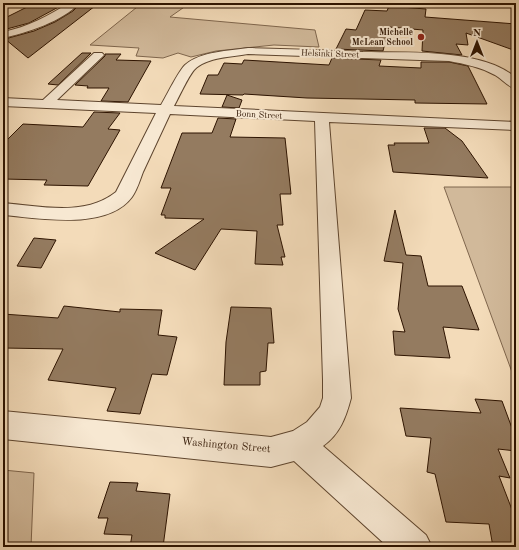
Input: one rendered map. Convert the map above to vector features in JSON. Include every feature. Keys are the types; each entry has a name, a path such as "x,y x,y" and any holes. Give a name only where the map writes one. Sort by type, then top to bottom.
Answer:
{"street":[{"path":"3,35 25,30 45,23 75,3"},
{"name":"Helsinki Street","path":"165,110 189,68 198,62 213,57 248,51 449,58 497,71 508,77 516,85"},
{"path":"46,104 98,55"},
{"name":"Bonn Street","path":"3,102 515,127"},
{"path":"3,209 84,213 102,209 115,203 124,195 165,110"},
{"name":"Washington Street","path":"3,425 271,452 299,445 318,432 332,415 337,398 338,380 322,118"},
{"path":"299,445 414,547"}],"shaded area":[{"path":"142,3 190,3 170,17 315,30 319,47 274,45 216,51 191,57 178,53 163,58 136,56 139,48 90,45"},
{"path":"444,187 516,187 516,383"},
{"path":"3,470 34,473 31,547 3,547"}],"building":[{"path":"35,3 64,4 29,23 3,30 3,19"},
{"path":"79,5 95,6 28,58 5,39 34,31 55,22 73,11"},
{"path":"389,6 426,9 425,17 516,24 516,51 466,33 468,45 456,44 462,55 422,51 423,30 389,27 383,51 336,49 346,29 356,30 365,10 387,11"},
{"path":"82,53 91,53 58,85 48,84"},
{"path":"105,54 121,54 116,60 151,61 128,102 101,101 109,88 87,88 88,86 75,85 105,56"},
{"path":"332,58 381,60 379,66 421,68 421,62 449,62 468,66 487,104 415,103 415,100 307,98 244,94 200,94 208,75 218,75 224,63 242,64 244,60 329,65"},
{"path":"227,95 242,100 239,108 222,107"},
{"path":"94,112 120,113 108,129 120,130 88,186 44,185 47,180 3,179 3,144 23,124 83,127"},
{"path":"218,118 236,119 230,137 285,138 291,194 280,194 283,225 277,225 285,257 281,257 283,265 255,264 257,231 221,229 195,270 155,253 204,219 165,218 165,215 161,215 171,188 161,188 182,133 212,133"},
{"path":"424,128 445,128 462,141 488,178 393,172 388,145 395,145 394,143 429,143"},
{"path":"395,210 406,255 421,256 428,286 462,286 479,330 443,327 450,358 395,355 393,331 405,332 398,309 403,263 384,261"},
{"path":"34,238 56,240 41,268 17,266"},
{"path":"64,306 120,312 120,309 162,310 158,335 177,337 167,375 152,374 140,414 107,411 116,388 48,380 63,349 3,348 3,314 58,318"},
{"path":"231,307 271,308 274,343 268,343 266,371 260,372 260,385 224,385 226,342"},
{"path":"475,399 502,401 516,439 516,451 498,449 510,478 499,476 516,520 516,547 493,547 489,524 446,522 435,474 427,472 431,438 406,436 400,408 481,413"},
{"path":"110,482 138,483 136,491 170,494 163,547 130,547 132,535 104,534 108,518 98,518"}],"place":[{"name":"Michelle McLean School","path":"421,37"}]}
